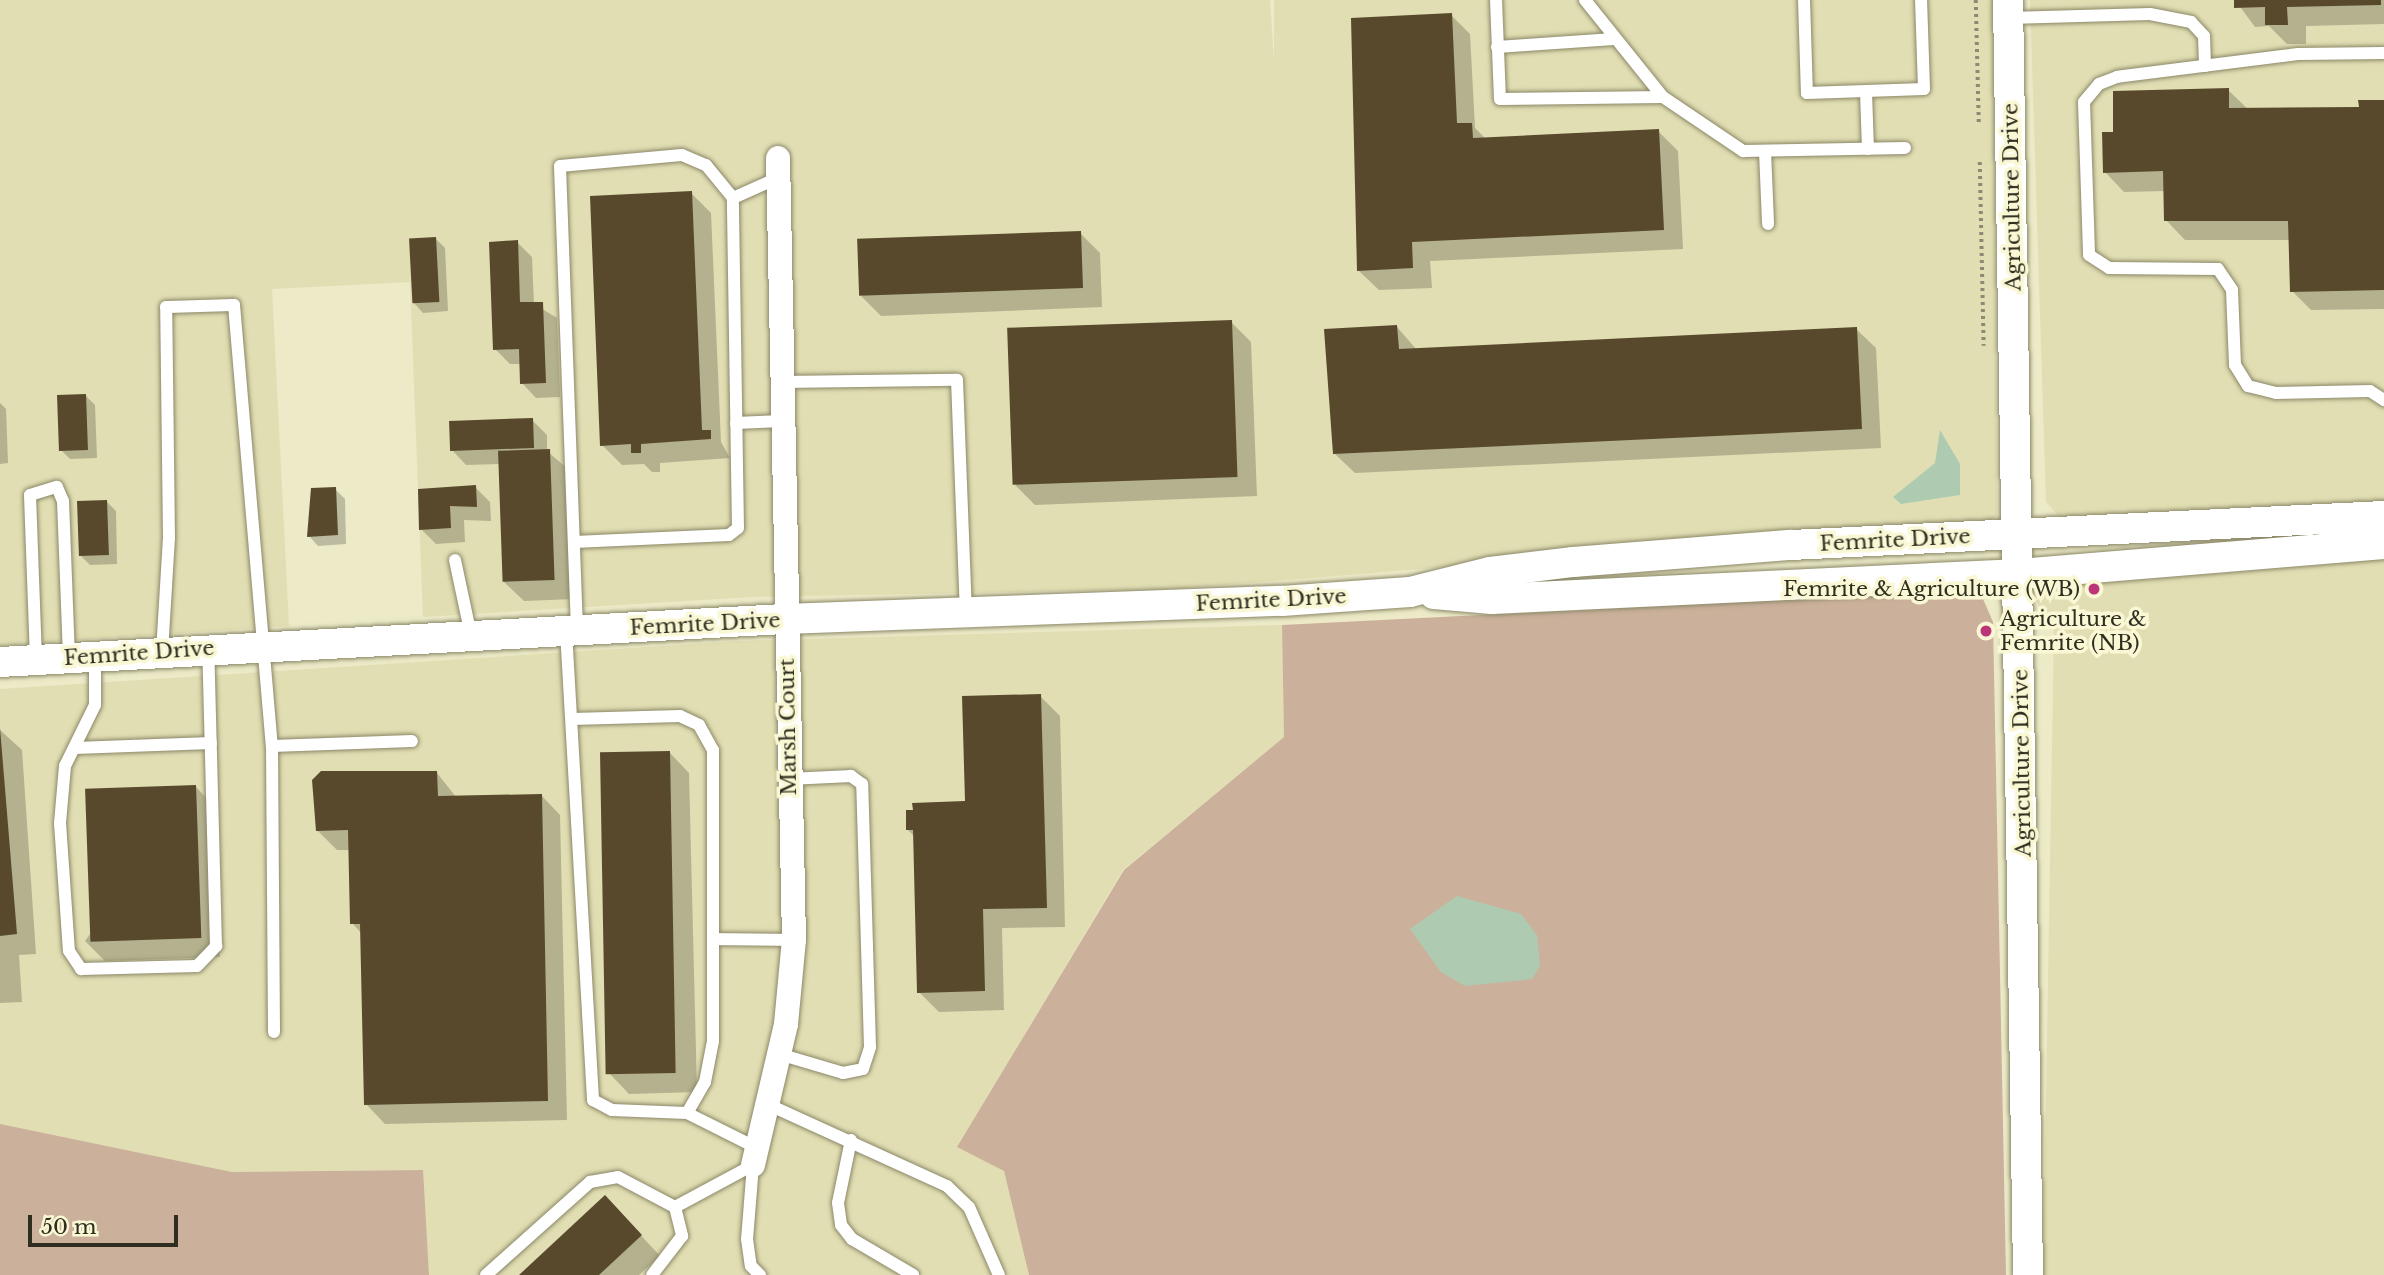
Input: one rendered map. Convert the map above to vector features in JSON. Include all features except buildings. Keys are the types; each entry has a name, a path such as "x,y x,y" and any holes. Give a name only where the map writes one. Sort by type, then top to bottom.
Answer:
{"street":[{"name":"Agriculture Drive","path":"2008,9 2020,574 2028,1275"},
{"name":"Marsh Court","path":"755,1156 779,1054 794,940 785,619 778,168"},
{"name":"Femrite Drive","path":"1410,592 1490,572 1573,562 2019,534 2384,516"},
{"name":"Femrite Drive","path":"0,662 785,619 1410,592 1492,599 2020,574 2384,544"}],"lane":[{"path":"1496,0 1500,99 1662,97"},
{"path":"1585,0 1662,97 1743,151 1905,148"},
{"path":"1804,0 1807,93 1924,89 1921,0"},
{"path":"2008,9 2150,14 2191,22 2204,36 2205,66"},
{"path":"1497,47 1614,39"},
{"path":"2384,53 2298,54 2118,77 2099,84 2084,102 2089,255 2109,268 2218,269 2232,289 2235,365 2248,386 2276,393 2371,391 2384,400"},
{"path":"1866,92 1868,149"},
{"path":"1765,150 1768,224"},
{"path":"574,542 729,535 740,517 733,198 706,165 682,155 560,166 574,542 572,719 593,1100 612,1110 687,1113 755,1156"},
{"path":"733,198 778,168"},
{"path":"162,652 170,538 166,307 234,305 254,588 264,646 272,746 274,1032"},
{"path":"781,383 957,380 966,613"},
{"path":"736,423 781,421"},
{"path":"36,660 30,495 47,487 62,492 82,657 95,705 65,766 60,822 73,964 81,969 197,966 216,946 208,649"},
{"path":"455,560 472,635"},
{"path":"572,719 680,716 699,725 713,750 713,1041 705,1082 687,1113"},
{"path":"272,746 412,741"},
{"path":"75,748 211,743"},
{"path":"779,1054 842,1073 863,1069 870,1046 862,784 851,776 789,779"},
{"path":"713,939 794,940"},
{"path":"767,1104 947,1186 969,1207 999,1275"},
{"path":"851,1140 838,1203 841,1225 852,1239 913,1275"},
{"path":"675,1207 755,1156"},
{"path":"755,1156 747,1239 751,1266 760,1275"},
{"path":"486,1275 590,1182 618,1177 675,1207 682,1236 652,1275"}],"path":[{"path":"1976,0 1979,125"},
{"path":"1980,162 1984,346"}],"shaded area":[{"path":"0,0 1270,0 1274,61 1274,0 1993,0 1997,516 1988,523 1173,589 753,597 423,617 410,282 272,289 289,626 0,645"},
{"path":"2030,0 2384,0 2384,504 2062,520 2046,502"},
{"path":"1940,430 1960,464 1960,495 1901,504 1893,497 1935,463"},
{"path":"2384,544 2384,1275 2043,1275 2054,630 2019,574"},
{"path":"1961,591 1983,599 1993,622 2006,1275 1029,1275 1004,1171 957,1147 1124,870 1284,737 1282,625"},
{"path":"1282,625 1284,737 1123,870 958,1146 1004,1171 1029,1275 429,1275 422,1170 232,1172 0,1125 0,689 741,641"},
{"path":"1457,896 1521,914 1537,935 1540,966 1532,979 1465,986 1441,972 1410,929"},
{"path":"0,1124 232,1172 423,1170 429,1275 0,1275"}],"place":[{"name":"Femrite & Agriculture (WB)","path":"2094,589"},
{"name":"Agriculture & Femrite (NB)","path":"1986,631"}]}
